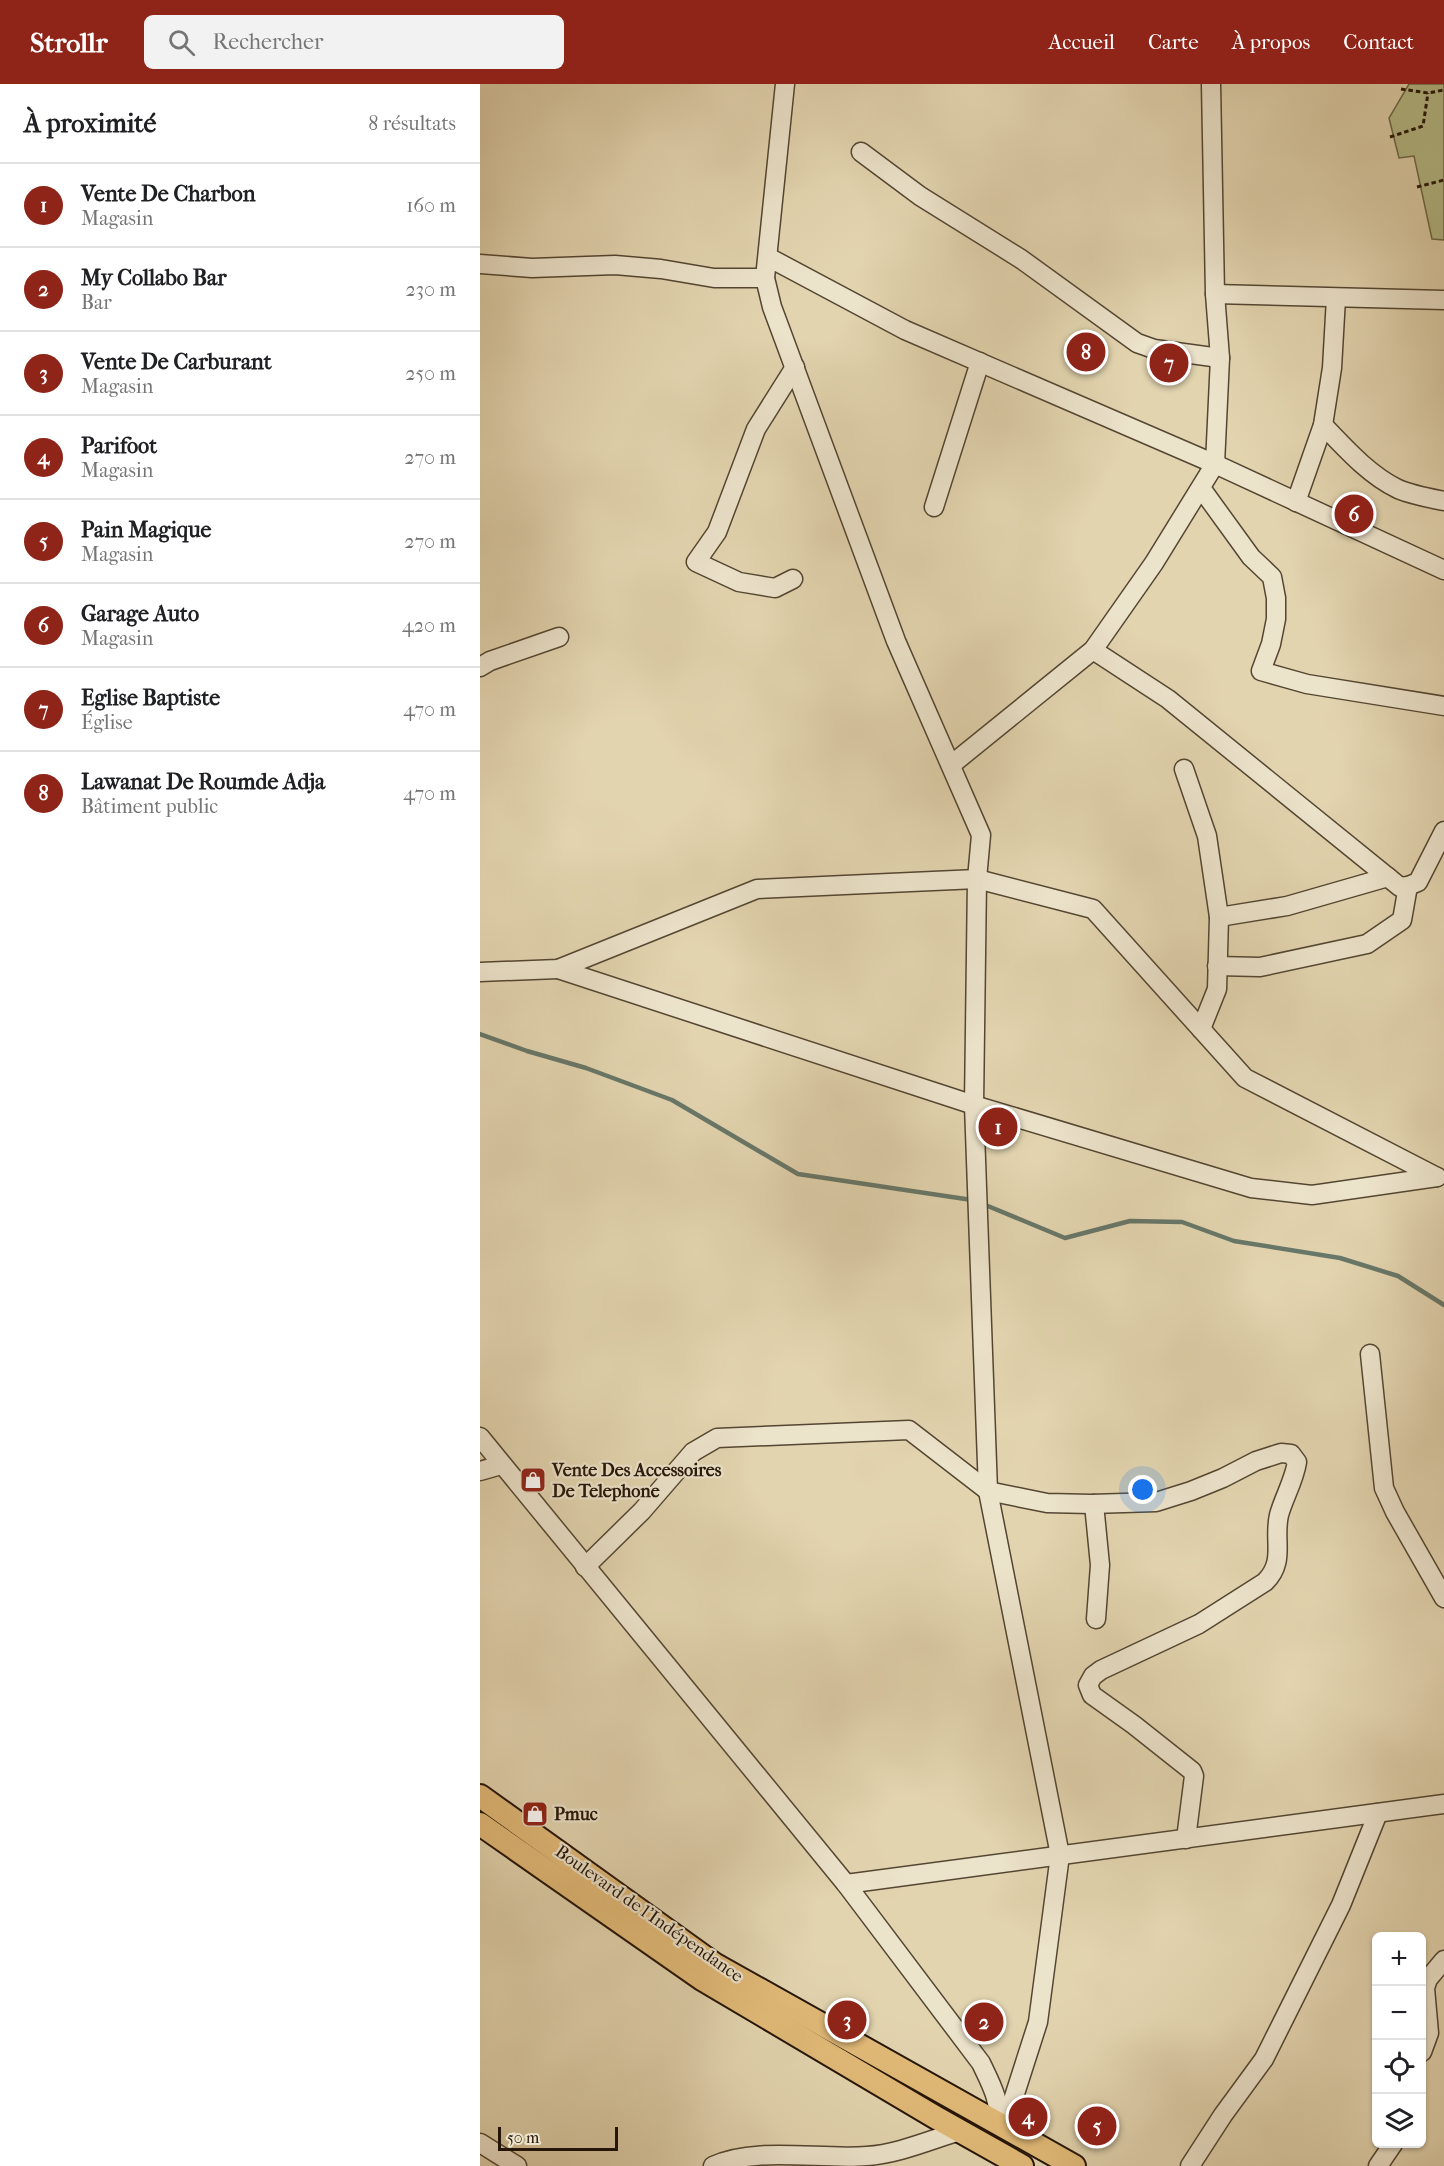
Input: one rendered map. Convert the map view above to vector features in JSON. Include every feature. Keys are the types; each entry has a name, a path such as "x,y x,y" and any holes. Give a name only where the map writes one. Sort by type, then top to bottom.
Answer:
{"main road":[{"name":"Boulevard de l'Indépendance","path":"480,1796 714,1964 1074,2166"},
{"name":"Boulevard de l'Indépendance","path":"480,1824 702,1979 1022,2166"}],"street":[{"path":"785,84 765,278 772,307 896,641 981,835 977,879 974,1105 988,1491 1060,1855 1038,2022 1001,2125"},
{"path":"951,765 1093,650 1154,563 1215,464 1220,358 1215,294 1211,84"},
{"path":"861,152 920,196 1021,259 1137,343 1154,350 1220,358"},
{"path":"768,257 905,330 1215,464 1444,570"},
{"path":"480,264 532,268 615,265 661,268 714,278 765,278"},
{"path":"1215,294 1444,300"},
{"path":"1296,502 1323,424 1332,368 1336,298"},
{"path":"934,507 980,362"},
{"path":"793,579 775,588 739,582 696,562 717,532 756,429 795,368"},
{"path":"1323,424 1366,467 1391,485 1400,490 1444,501"},
{"path":"1201,488 1251,557 1272,577 1276,598 1276,619 1271,644 1261,671 1307,684 1444,706"},
{"path":"480,667 490,661 559,637"},
{"path":"1093,650 1168,699 1400,886 1418,882 1444,831"},
{"path":"1184,769 1207,836 1219,917 1217,989 1201,1029"},
{"path":"1219,917 1287,906 1388,877"},
{"path":"480,972 558,969 757,889 977,879 1093,909 1245,1078 1437,1177 1312,1195 1251,1188 974,1105 558,969"},
{"path":"1217,966 1260,966 1367,944 1402,920 1408,886"},
{"path":"1370,1354 1384,1488 1395,1512 1444,1598"},
{"path":"585,1567 642,1511 693,1452 717,1438 909,1430 988,1491 1047,1503 1156,1502 1191,1491 1281,1452 1291,1454 1297,1462 1279,1516 1278,1551 1274,1573 1265,1582 1199,1624 1101,1670 1093,1676 1088,1685 1092,1695 1192,1771 1194,1776 1186,1839"},
{"path":"480,1437 846,1884 981,2063 992,2087 1000,2112 1001,2125"},
{"path":"480,1471 501,1465"},
{"path":"1094,1504 1100,1565 1096,1619"},
{"path":"846,1884 1444,1804"},
{"path":"1190,2166 1223,2115 1264,2059 1341,1905 1377,1813"},
{"path":"1426,2041 1429,2033 1425,1988 1433,1972 1444,1960"},
{"path":"713,2166 737,2158 867,2156 889,2153 960,2131"},
{"path":"480,2143 518,2166"},
{"path":"1378,2166 1391,2148"}],"path":[{"path":"1401,89 1428,93 1444,90"},
{"path":"1390,137 1423,126 1428,93"},
{"path":"1417,187 1444,180"}],"green space":[{"path":"1409,84 1444,84 1444,240 1432,239 1414,156 1399,158 1389,118"}],"waterway":[{"path":"480,1034 527,1051 586,1068 672,1100 798,1174 972,1200"},
{"path":"983,1204 1065,1238 1130,1221 1182,1222 1234,1241 1340,1258 1398,1276 1444,1305"}],"place":[{"name":"Lawanat De Roumde Adja","path":"1086,352"},
{"name":"Eglise Baptiste","path":"1169,363"},
{"name":"Garage Auto","path":"1354,514"},
{"name":"Vente De Charbon","path":"998,1127"},
{"name":"Vente Des Accessoires De Telephone","path":"533,1480"},
{"name":"Pmuc","path":"535,1814"},
{"name":"Vente De Carburant","path":"847,2020"},
{"name":"My Collabo Bar","path":"984,2022"},
{"name":"Parifoot","path":"1028,2117"},
{"name":"Pain Magique","path":"1097,2126"}]}
